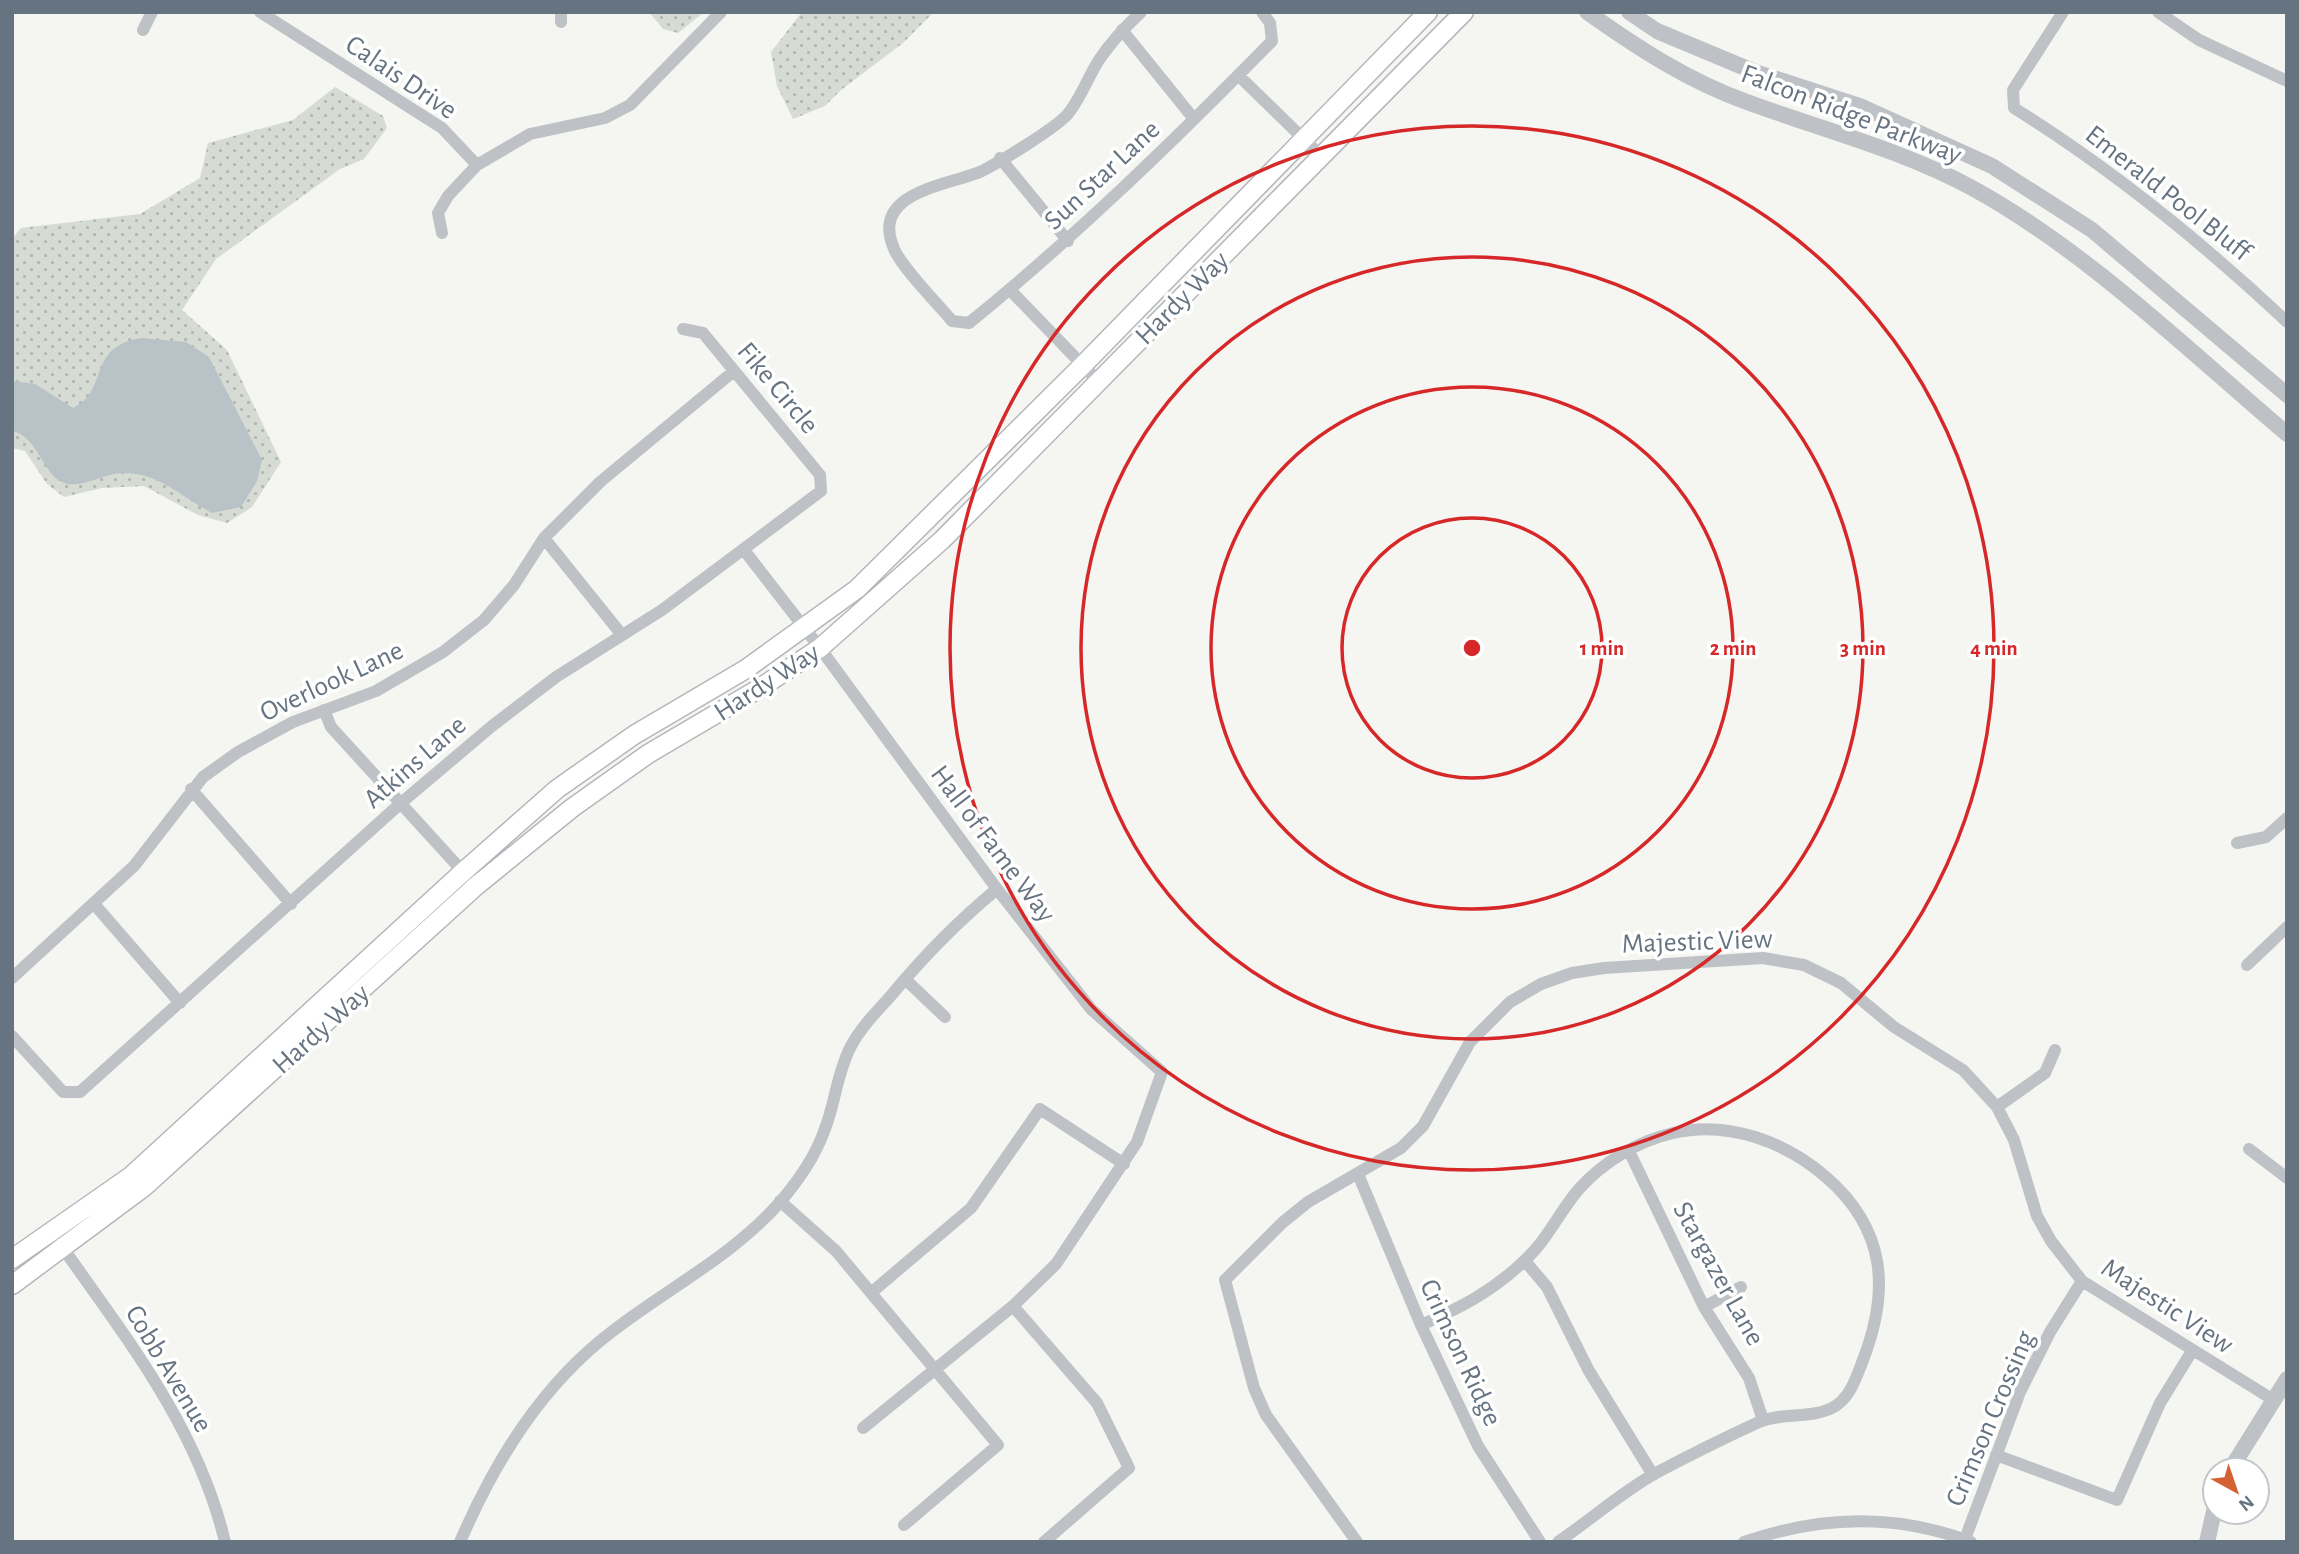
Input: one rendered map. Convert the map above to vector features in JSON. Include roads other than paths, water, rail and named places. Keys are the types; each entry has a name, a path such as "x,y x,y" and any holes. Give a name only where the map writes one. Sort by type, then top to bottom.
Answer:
{"main road":[{"name":"Hardy Way","path":"12,1259 131,1176 557,789 634,735 746,669 857,589 1082,366 1428,12"},
{"name":"Hardy Way","path":"12,1285 144,1187 476,886 572,808 648,754 760,688 820,648 942,540 1464,12"}],"street":[{"path":"143,30 152,12"},
{"name":"Calais Drive","path":"260,12 442,128 477,165"},
{"path":"442,233 439,212 448,196 477,165 530,134 605,118 630,105 721,12"},
{"path":"1068,241 1000,158 1066,115 1100,60 1122,30 1141,12"},
{"name":"Sun Star Lane","path":"1000,158 982,170 915,193 899,205 892,218 891,233 896,251 952,321 969,323 1010,290 1068,241 1194,119 1272,41 1270,23 1262,12"},
{"name":"Falcon Ridge Parkway","path":"1587,12 1672,69 1746,102 1847,134 1974,189 2074,254 2287,433"},
{"name":"Falcon Ridge Parkway","path":"1629,12 1657,31 1730,62 1860,106 1992,166 2092,230 2287,395"},
{"name":"Emerald Pool Bluff","path":"2063,12 2013,90 2014,108 2133,190 2215,255 2287,322"},
{"path":"2158,12 2199,40 2287,81"},
{"path":"1122,30 1194,119"},
{"path":"1238,75 1321,156"},
{"path":"1010,290 1098,381"},
{"name":"Fike Circle","path":"683,329 703,333 820,475 821,491"},
{"name":"Overlook Lane","path":"12,978 95,905 134,866 191,789 238,752 293,722 376,691 443,652 484,620 513,585 544,538 600,482 734,371"},
{"name":"Atkins Lane","path":"12,1036 63,1092 80,1092 401,803 524,702 662,610 821,491"},
{"path":"544,538 622,635"},
{"name":"Hall of Fame Way","path":"744,550 820,648 997,889 1091,1009 1162,1072 1137,1142 1124,1164"},
{"path":"324,710 331,727 476,886"},
{"path":"191,789 291,904"},
{"path":"2237,843 2266,837 2284,826"},
{"path":"460,1542 481,1493 519,1430 567,1370 612,1331 725,1255 780,1201 810,1161 824,1133 837,1077 851,1046 905,979 954,925 997,889"},
{"path":"95,905 180,1003"},
{"path":"2247,965 2287,927"},
{"name":"Majestic View","path":"1357,1542 1266,1415 1254,1388 1225,1280 1282,1223 1308,1202 1401,1148 1423,1126 1470,1042 1510,1002 1541,984 1572,973 1604,968 1763,958 1804,965 1840,983 1894,1027 1963,1070 1997,1107 2014,1140 2037,1216 2051,1241 2082,1280 2272,1399"},
{"path":"905,979 945,1017"},
{"path":"1997,1107 2045,1073 2055,1050"},
{"path":"863,1428 1013,1306 1056,1264 1124,1164 1040,1109 971,1208 872,1292"},
{"path":"1421,1325 1477,1300 1525,1261 1579,1189 1607,1163 1675,1132 1735,1132 1763,1139 1791,1152 1843,1191 1868,1230 1876,1253 1880,1307 1854,1384 1832,1408 1763,1420 1653,1475 1559,1542"},
{"path":"2249,1149 2287,1178"},
{"name":"Stargazer Lane","path":"1629,1151 1704,1307 1743,1367 1763,1420"},
{"name":"Crimson Ridge","path":"1358,1174 1421,1325 1478,1446 1540,1542"},
{"path":"780,1201 836,1251 998,1445 904,1525"},
{"name":"Cobb Avenue","path":"51,1231 144,1361 177,1417 205,1479 225,1542"},
{"path":"1525,1261 1547,1287 1589,1371 1653,1475"},
{"name":"Crimson Crossing","path":"1968,1541 1996,1455 2026,1380 2050,1332 2082,1280"},
{"path":"1704,1307 1741,1287"},
{"path":"1013,1306 1097,1403 1129,1468 1044,1542"},
{"path":"1996,1455 2118,1500 2160,1403 2192,1351"},
{"path":"2238,1456 2287,1379"},
{"path":"1744,1542 1813,1522 1851,1520 1902,1523 1968,1541"}]}
